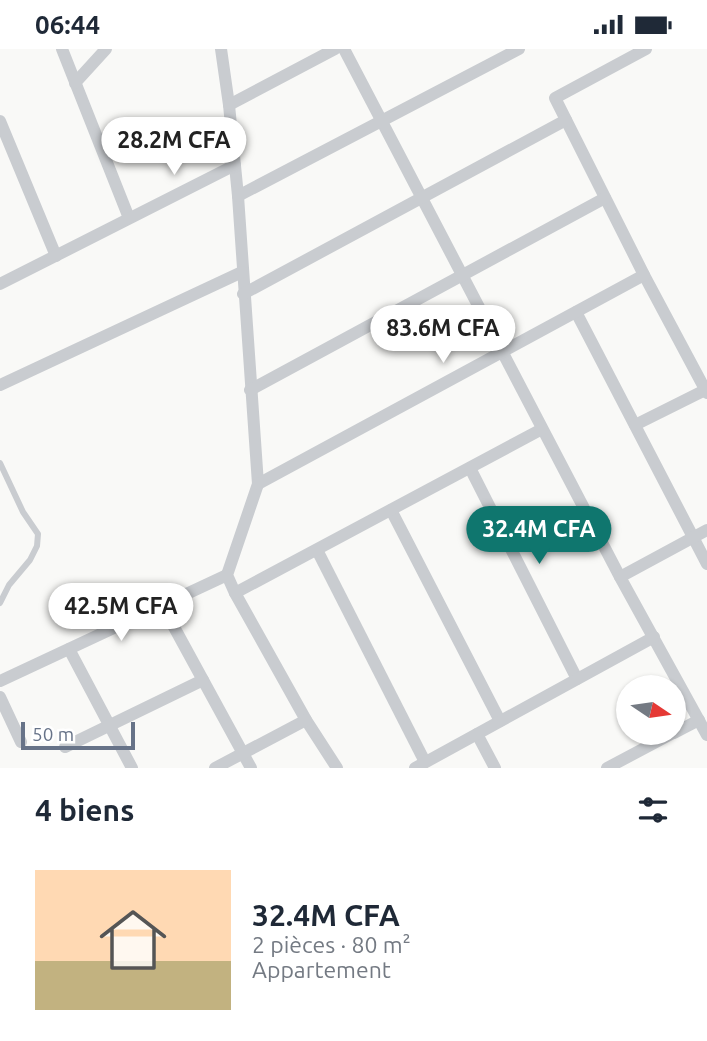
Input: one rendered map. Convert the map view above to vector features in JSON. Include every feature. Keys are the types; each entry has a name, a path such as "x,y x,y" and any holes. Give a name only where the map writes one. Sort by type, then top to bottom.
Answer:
{"street":[{"path":"62,49 129,218"},
{"path":"75,83 106,49"},
{"path":"221,49 235,165 258,484 227,575 306,720 337,768"},
{"path":"229,105 335,49"},
{"path":"344,49 620,577 707,735"},
{"path":"237,196 519,49"},
{"path":"635,425 706,391 555,98 646,49"},
{"path":"243,293 566,120"},
{"path":"0,121 56,256"},
{"path":"0,284 235,165"},
{"path":"250,390 605,198"},
{"path":"0,385 242,272"},
{"path":"258,484 644,275"},
{"path":"576,312 707,564"},
{"path":"235,593 542,429"},
{"path":"470,468 578,679"},
{"path":"391,510 500,721"},
{"path":"620,577 707,530"},
{"path":"317,550 420,765 654,637"},
{"path":"0,681 227,575"},
{"path":"162,605 251,768"},
{"path":"69,649 132,768"},
{"path":"65,747 203,680"},
{"path":"0,697 21,742"},
{"path":"215,768 306,720"},
{"path":"686,726 699,720"},
{"path":"477,734 495,768"},
{"path":"607,768 650,745"}],"lane":[{"path":"0,463 23,512 38,534 37,546 30,560 9,585 0,603"}]}
